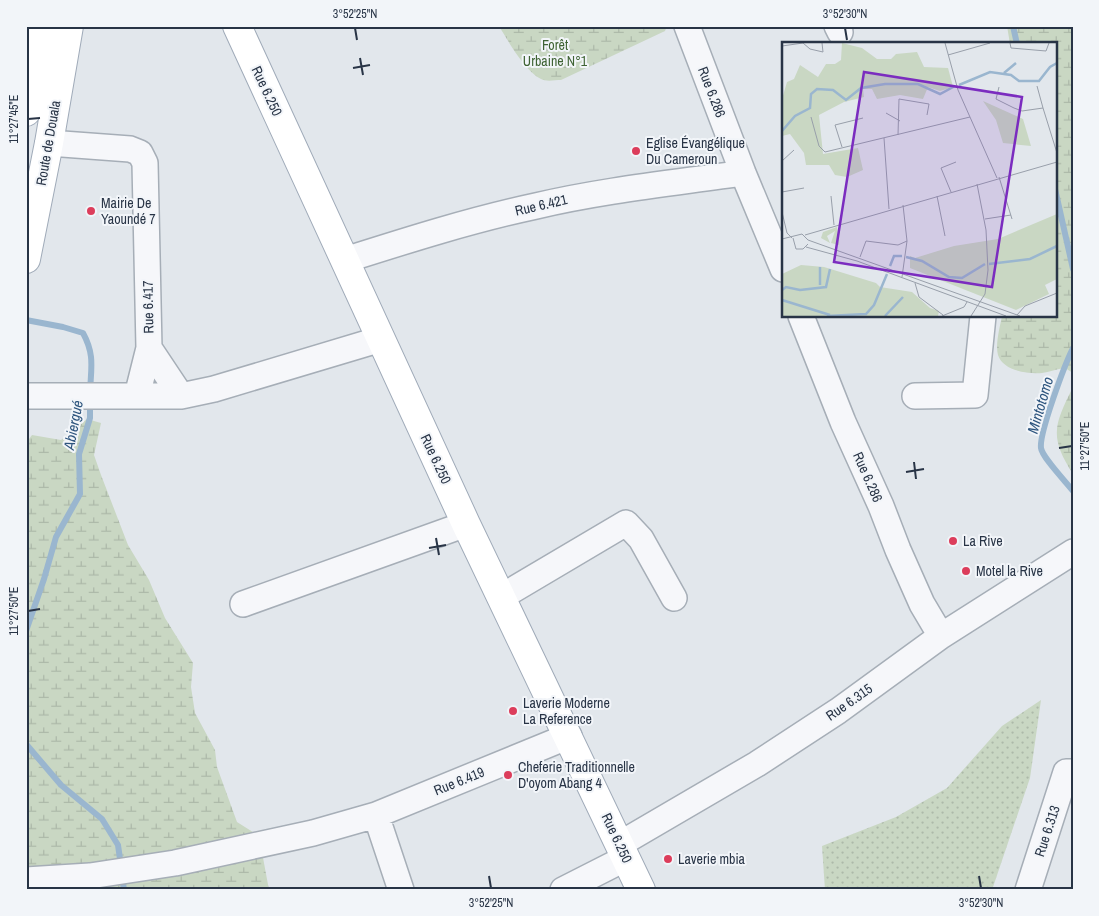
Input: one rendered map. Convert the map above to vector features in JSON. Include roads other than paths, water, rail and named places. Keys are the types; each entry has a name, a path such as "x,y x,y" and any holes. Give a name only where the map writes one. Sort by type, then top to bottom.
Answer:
{"main road":[{"path":"26,112 41,26"},
{"name":"Route de Douala","path":"26,259 49,143 69,26"},
{"name":"Rue 6.250","path":"237,26 466,524 641,890"}],"street":[{"name":"Rue 6.286","path":"688,26 743,173 780,256"},
{"name":"Rue 6.417","path":"49,143 130,149 140,153 146,163 149,348 181,396"},
{"name":"Rue 6.421","path":"345,260 436,232 535,206 743,173"},
{"name":"Rue 6.286","path":"802,318 844,422 882,506 898,550 922,604 940,636"},
{"path":"915,396 975,395 983,318"},
{"path":"26,396 181,396 214,389 381,339"},
{"path":"131,396 149,348"},
{"path":"501,597 626,523 641,540 674,598"},
{"path":"243,604 466,524"},
{"name":"Rue 6.315","path":"563,890 838,711 940,636 1073,552"},
{"name":"Rue 6.419","path":"26,880 90,876 175,863 313,833 376,814 569,736"},
{"name":"Rue 6.313","path":"1028,890 1069,772"},
{"path":"376,814 401,890"}],"waterway":[{"name":"Mintotomo","path":"1013,26 1017,42"},
{"name":"Mintotomo","path":"1056,193 1073,269"},
{"name":"Abiergué","path":"26,320 83,333 91,355 90,392"},
{"name":"Mintotomo","path":"1073,348 1048,414 1041,440 1042,452 1073,491"},
{"name":"Abiergué","path":"26,631 56,537 80,494 79,454 90,418 90,402"},
{"name":"Abiergué","path":"26,744 61,785 102,819 118,845 121,866"},
{"name":"Abiergué","path":"122,876 124,890"}],"place":[{"name":"Eglise Évangélique Du Cameroun","path":"636,151"},
{"name":"Mairie De Yaoundé 7","path":"91,211"},
{"name":"La Rive","path":"953,541"},
{"name":"Motel la Rive","path":"966,571"},
{"name":"Laverie Moderne La Reference","path":"513,711"},
{"name":"Cheferie Traditionnelle D'oyom Abang 4","path":"508,775"},
{"name":"Laverie mbia","path":"668,859"}],"park label":[{"name":"Forêt Urbaine N°1","path":"555,54"}]}
